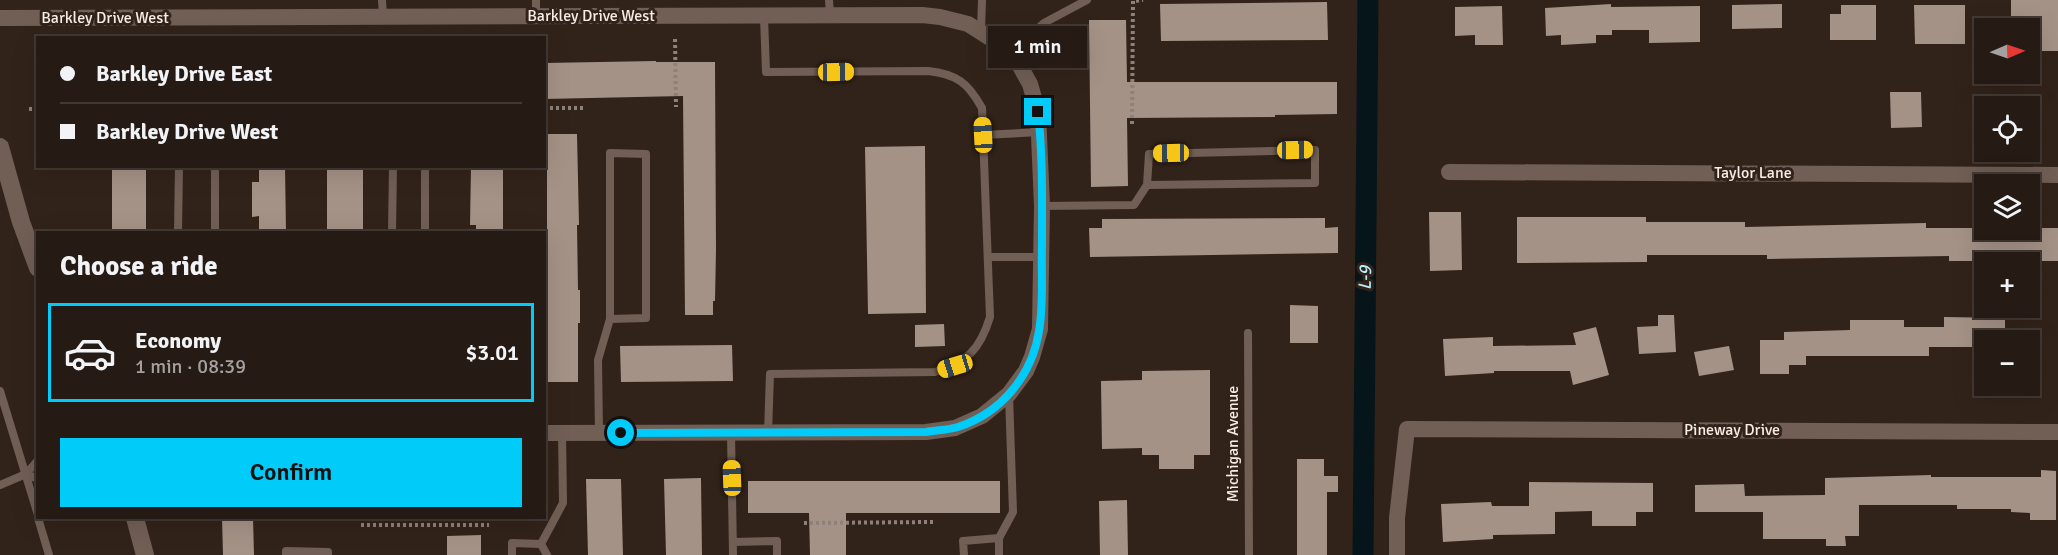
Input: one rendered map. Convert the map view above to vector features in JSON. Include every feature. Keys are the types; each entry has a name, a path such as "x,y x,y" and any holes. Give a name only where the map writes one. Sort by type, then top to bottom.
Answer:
{"street":[{"name":"Barkley Drive West","path":"0,18 383,17 536,8 764,16 829,8 940,16 981,31 1012,52 1035,98 1040,132 1042,206 1041,314 1037,344 1026,371 1009,394 982,416 955,428 926,432 546,433"},
{"path":"0,147 21,222 36,263"},
{"name":"Taylor Lane","path":"1449,172 2058,175"},
{"name":"Pineway Drive","path":"1398,555 1397,518 1407,429 2058,432"},
{"path":"135,519 145,555"}],"lane":[{"path":"382,0 383,17"},
{"path":"981,31 982,0"},
{"path":"1012,52 1044,23 1087,0"},
{"path":"764,16 766,72 928,71 945,73 961,80 973,92 982,108 990,317 984,337 971,354 955,366 935,372 771,374 768,432"},
{"path":"983,135 1040,132"},
{"path":"1042,206 1134,205 1147,185 1149,154 1315,150 1315,183 1147,185"},
{"path":"599,433 598,360 610,319 610,153 646,154 646,318 610,319"},
{"path":"178,231 179,168"},
{"path":"215,168 215,231"},
{"path":"392,231 393,168"},
{"path":"425,168 425,231"},
{"path":"988,257 1041,257"},
{"name":"Michigan Avenue","path":"1248,333 1249,555"},
{"path":"0,391 36,509"},
{"path":"999,555 999,538 1013,512 1009,394"},
{"path":"541,544 563,502 562,433"},
{"path":"731,433 734,555"},
{"path":"0,485 26,474 36,462"},
{"path":"26,474 36,478"},
{"path":"39,519 49,555"},
{"path":"964,555 963,541 999,538"},
{"path":"733,542 777,541 777,555"},
{"path":"512,555 512,543 541,544"},
{"path":"541,544 547,555"},
{"path":"286,555 286,551 328,552 328,555"}],"path":[{"path":"1132,124 1134,1 1143,0"},
{"path":"675,39 676,107"},
{"path":"546,108 586,108"},
{"path":"29,109 36,109"},
{"path":"804,523 934,522"},
{"path":"361,525 489,525"}],"building":[{"path":"2011,0 2058,0 2058,51 2040,51 2040,18 2011,18"},
{"path":"1327,2 1328,40 1161,41 1160,4"},
{"path":"1611,4 1611,7 1700,6 1700,42 1649,43 1649,30 1612,30 1612,35 1596,35 1596,43 1561,45 1561,35 1546,36 1545,8"},
{"path":"1782,4 1782,28 1732,29 1732,5"},
{"path":"1841,5 1876,5 1876,40 1830,40 1830,14 1841,14"},
{"path":"1914,5 1965,5 1965,44 1915,44"},
{"path":"1502,6 1503,45 1475,45 1475,35 1455,36 1455,7"},
{"path":"1089,20 1126,20 1127,82 1337,82 1337,114 1275,115 1275,117 1127,118 1128,186 1091,187"},
{"path":"715,62 716,250 713,315 685,315 683,96 546,99 546,63"},
{"path":"1890,92 1921,92 1922,127 1891,128"},
{"path":"547,134 577,134 578,290 580,290 578,382 547,382"},
{"path":"925,146 926,313 868,314 865,147"},
{"path":"112,168 146,168 146,231 112,231"},
{"path":"259,168 285,168 286,231 259,231 259,216 252,217 252,182 259,182"},
{"path":"327,168 363,168 363,231 327,231"},
{"path":"471,168 503,168 503,231 476,231 476,225 470,225"},
{"path":"1429,212 1461,212 1462,270 1430,271"},
{"path":"1517,217 1646,217 1646,222 1745,222 1745,227 1926,223 1926,228 1974,228 1974,240 2040,240 2040,228 2058,228 2058,261 2040,261 2040,252 1974,252 1974,261 1949,261 1949,256 1767,259 1767,255 1647,255 1647,262 1517,263"},
{"path":"1325,218 1325,228 1338,227 1338,253 1090,257 1089,228 1102,228 1102,219"},
{"path":"1290,305 1318,306 1318,343 1290,343"},
{"path":"1658,315 1674,315 1676,352 1639,354 1637,327 1658,326"},
{"path":"1944,317 2005,318 2005,330 1974,330 1974,347 1929,347 1929,356 1806,356 1806,365 1789,365 1789,374 1760,374 1760,340 1784,340 1784,332 1850,330 1850,320 1904,320 1904,327 1944,327"},
{"path":"944,324 945,346 915,347 915,325"},
{"path":"1596,327 1609,375 1573,385 1570,371 1494,371 1494,373 1445,376 1443,339 1493,337 1493,346 1576,345 1573,333"},
{"path":"732,345 733,381 621,382 620,346"},
{"path":"1729,346 1734,370 1699,376 1694,352"},
{"path":"1210,370 1210,455 1194,455 1194,469 1159,469 1159,455 1142,455 1142,448 1102,449 1101,381 1142,380 1142,371"},
{"path":"1297,459 1324,459 1324,476 1338,476 1338,492 1327,492 1327,555 1297,555"},
{"path":"2041,470 2056,471 2056,520 2030,520 2030,513 2011,512 2011,509 1957,509 1957,505 1859,505 1859,536 1845,536 1846,546 1826,546 1826,539 1763,539 1763,512 1695,512 1695,485 1744,484 1745,496 1825,495 1825,478 1931,475 1931,477 2041,477"},
{"path":"701,478 702,555 666,555 664,479"},
{"path":"586,479 621,479 623,555 588,555"},
{"path":"748,481 1000,481 1000,513 846,513 846,555 810,555 809,513 748,513"},
{"path":"1529,482 1653,483 1653,512 1636,512 1636,526 1592,526 1592,511 1555,512 1555,534 1493,535 1493,539 1443,542 1441,504 1491,502 1492,506 1529,506"},
{"path":"1127,500 1128,555 1100,555 1099,501"},
{"path":"222,519 253,519 254,555 223,555"},
{"path":"481,535 481,555 447,555 447,536"}],"waterway":[{"name":"L-9","path":"1363,555 1368,0"}],"route":[{"path":"621,433 926,432 955,428 969,423 994,408 1009,394 1026,371 1037,344 1040,329 1042,206 1038,112"}]}
